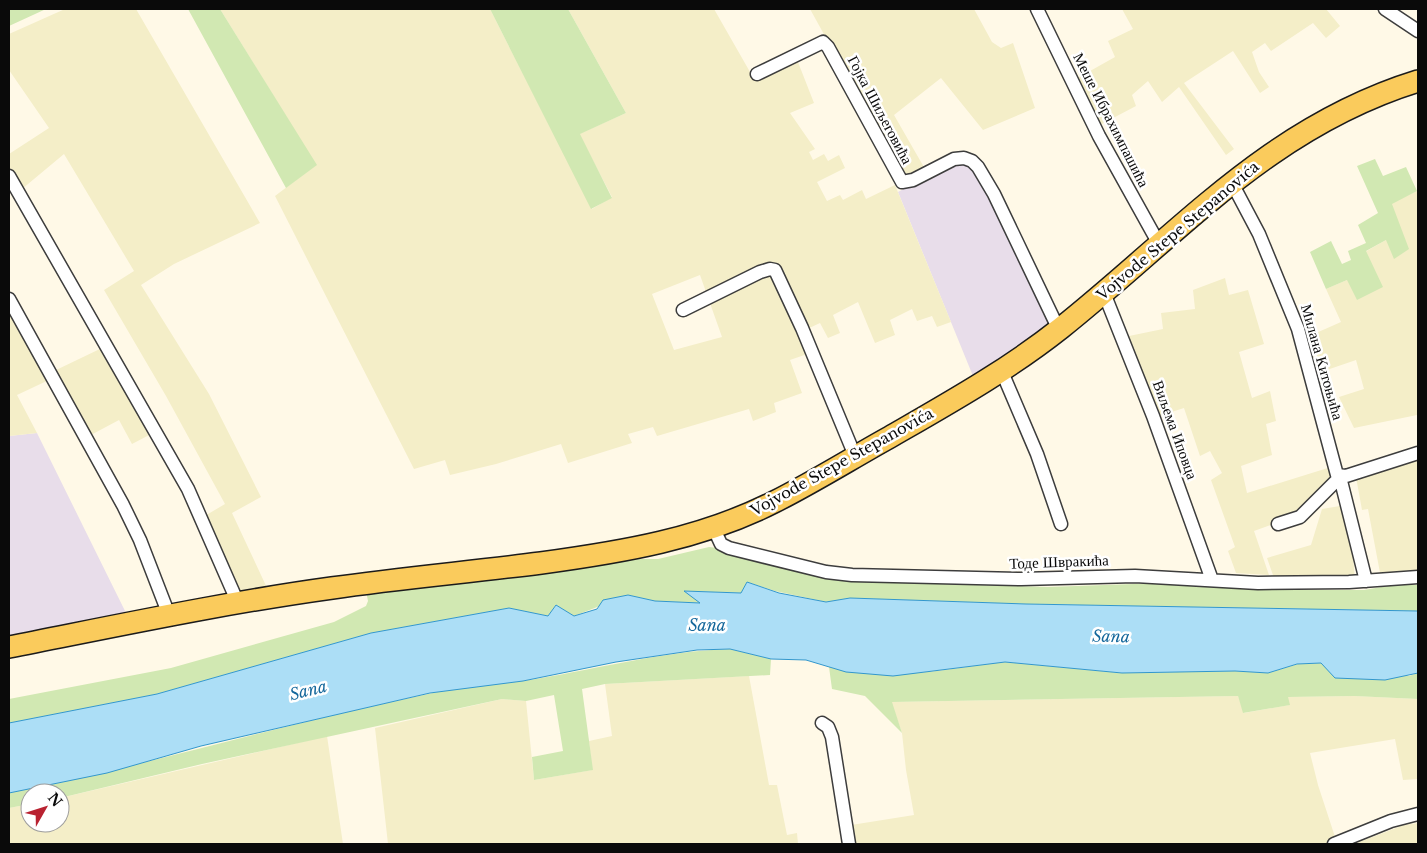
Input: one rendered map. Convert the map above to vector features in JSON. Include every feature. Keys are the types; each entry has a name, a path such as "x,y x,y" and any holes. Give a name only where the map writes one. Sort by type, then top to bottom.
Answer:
{"main road":[{"name":"Vojvode Stepe Stepanovića","path":"9,647 238,602 335,588 573,559 660,544 714,529 774,502 1002,372 1059,330 1232,183 1313,125 1373,96 1418,82"}],"street":[{"name":"Меше Ибрахимпашића","path":"1037,9 1100,136 1159,244"},
{"path":"1392,11 1418,31"},
{"name":"Гојка Шиљеговића","path":"757,74 823,42 902,182 913,180 954,159 972,161 978,167 994,194 1059,330"},
{"path":"9,176 188,490 238,602"},
{"name":"Милана Китоњића","path":"1232,183 1259,234 1298,329 1314,380 1334,471 1340,477 1366,581"},
{"path":"683,310 760,272 770,269 775,270 802,328 856,456"},
{"name":"Виљема Иповца","path":"1104,293 1149,407 1212,580"},
{"path":"9,299 123,505 140,540 170,615"},
{"path":"1002,372 1037,454 1061,524"},
{"path":"1278,524 1300,517 1340,477 1418,454"},
{"name":"Тоде Швракића","path":"714,529 721,544 729,548 826,572 843,574 1021,580 1135,576 1258,583 1366,581 1418,577"},
{"path":"822,723 828,727 832,736 849,844"},
{"path":"1334,844 1390,820 1418,814"}],"shaded area":[{"path":"65,9 136,9 260,223 174,264 141,285 209,394 261,497 232,513 268,590 251,593 240,591 233,585 203,517 225,504 166,396 104,290 134,271 64,154 22,189 9,169 9,154 49,128 9,70 9,34"},
{"path":"220,9 490,9 592,209 612,197 579,134 626,113 568,9 714,9 754,79 796,57 814,103 790,113 815,149 809,152 813,160 824,154 828,161 839,155 845,168 817,182 827,201 840,195 843,200 862,190 866,199 895,185 951,322 937,327 932,316 917,321 912,309 890,320 895,335 875,343 858,302 833,315 840,333 828,338 820,323 805,330 813,352 790,360 802,393 774,403 776,412 753,421 749,409 657,436 653,427 628,434 632,443 568,463 561,444 496,464 450,475 445,460 414,469 275,196 316,165","holes":["700,275 722,337 674,350 652,294"]},
{"path":"810,9 974,9 992,42 1001,48 1013,43 1035,108 983,130 941,78 894,115 925,169 904,179"},
{"path":"1122,9 1326,9 1340,26 1326,38 1313,23 1271,51 1265,43 1252,52 1259,72 1269,87 1260,93 1233,51 1184,83 1234,149 1226,155 1179,87 1162,102 1148,81 1132,95 1136,106 1096,127 1074,80 1115,57 1108,41 1133,29"},
{"path":"958,160 977,170 1052,328 975,381 898,192"},
{"path":"1417,191 1418,419 1417,415 1354,428 1339,397 1364,389 1356,360 1318,373 1307,337 1341,322 1326,289 1347,280 1365,252 1386,240 1392,203"},
{"path":"1225,278 1229,295 1248,290 1264,344 1239,352 1252,398 1270,391 1276,421 1266,424 1272,455 1241,466 1247,493 1331,467 1334,480 1299,515 1254,531 1269,575 1236,573 1228,551 1235,547 1211,480 1222,473 1210,451 1200,456 1184,408 1156,417 1129,336 1163,329 1161,313 1195,309 1193,290"},
{"path":"9,302 51,379 17,395 37,433 9,436"},
{"path":"104,347 153,433 132,444 119,420 89,436 54,371"},
{"path":"37,433 128,617 9,640 9,436"},
{"path":"1418,457 1418,576 1381,578 1368,509 1362,510 1356,477"},
{"path":"1340,506 1352,545 1355,580 1274,578 1267,558 1311,545 1322,509"},
{"path":"749,676 769,785 777,785 787,835 797,833 798,844 388,844 375,728 502,699 526,701 534,780 592,770 589,741 612,736 605,684"},
{"path":"1238,696 1244,713 1289,705 1287,697 1354,696 1418,699 1418,779 1403,780 1395,739 1310,753 1318,785 1337,843 1335,844 846,844 845,826 914,815 902,733 891,702"},
{"path":"327,736 343,844 9,844 9,808 20,806 20,833 70,833 70,796"},
{"path":"1418,823 1418,844 1354,844 1404,825"}],"green space":[{"path":"9,9 46,9 9,26"},
{"path":"188,9 220,9 317,165 286,188"},
{"path":"490,9 568,9 626,113 580,134 612,198 591,209"},
{"path":"1375,159 1383,176 1406,167 1417,191 1392,204 1409,249 1394,259 1386,240 1366,251 1383,287 1357,300 1347,280 1326,289 1310,252 1331,241 1342,264 1351,260 1348,251 1366,243 1358,225 1378,213 1357,166"},
{"path":"709,547 717,548 722,552 731,549 858,576 945,584 1048,587 1162,583 1281,590 1364,590 1393,585 1418,585 1418,611 1026,604 850,598 826,602 775,591 747,582 741,593 685,591 701,603 655,601 628,595 574,616 556,605 548,616 509,608 371,633 157,694 9,723 9,699 171,668 334,622 366,606 368,601 366,591 627,559 658,559"},
{"path":"730,649 771,659 770,675 605,684 582,689 593,770 534,780 532,757 563,751 554,695 526,701 502,699 202,764 70,796 70,783 56,783 375,705 441,691 536,679 657,656"},
{"path":"1005,662 1122,673 1235,671 1268,673 1298,664 1321,663 1409,676 1418,673 1418,699 1354,696 1288,697 1290,705 1243,713 1238,696 892,702 902,733 865,696 832,689 829,667 873,674 895,674 939,671"},
{"path":"20,791 20,806 9,808 9,793"}],"water":[{"name":"Sana","path":"747,582 779,593 826,602 850,598 1026,604 1418,611 1418,673 1385,680 1335,678 1321,663 1297,664 1268,673 1235,671 1122,673 1005,662 893,676 846,672 806,660 771,659 730,649 697,650 616,662 523,681 430,693 201,746 107,773 58,783 20,783 20,791 9,793 9,723 157,694 371,633 509,608 548,616 556,605 574,616 597,609 603,600 628,595 655,601 700,603 684,591 741,593"}]}
